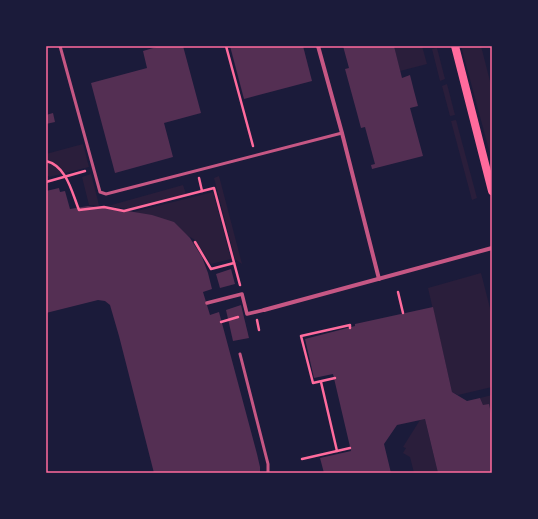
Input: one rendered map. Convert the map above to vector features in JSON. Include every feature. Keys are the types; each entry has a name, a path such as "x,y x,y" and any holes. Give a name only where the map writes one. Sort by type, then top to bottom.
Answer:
{"main road":[{"path":"455,46 492,191"}],"street":[{"path":"318,46 379,279"},
{"path":"207,303 242,294 247,314 492,248"}],"lane":[{"path":"60,46 100,192 106,194 342,133"},
{"path":"240,354 268,464 268,473"}],"path":[{"path":"226,46 253,148"},
{"path":"46,161 54,163 66,177 79,210 104,207 124,212 214,188 242,294"},
{"path":"46,182 93,169"},
{"path":"195,242 211,268 234,263"},
{"path":"398,292 403,313"},
{"path":"221,322 244,316"},
{"path":"302,336 350,325 350,328"},
{"path":"301,333 313,383 335,378"},
{"path":"321,382 337,451"},
{"path":"302,459 350,448"}],"shaded area":[{"path":"394,46 422,46 427,64 400,71"},
{"path":"461,46 481,46 492,89 492,161"},
{"path":"437,48 445,79 440,81 432,49"},
{"path":"447,84 455,115 450,116 442,86"},
{"path":"456,120 477,198 472,200 451,121"},
{"path":"83,144 89,167 49,177 46,176 46,154"},
{"path":"91,174 99,206 89,205 82,177"},
{"path":"219,176 242,264 235,259 214,178"},
{"path":"183,185 186,194 127,209 108,206"},
{"path":"213,192 231,259 211,264 195,240 156,217 133,212"},
{"path":"481,273 492,316 492,387 458,395 452,392 428,288"},
{"path":"492,395 492,418 480,398"},
{"path":"425,419 438,473 414,473 410,457 403,453 406,448 403,447 420,420"}],"building":[{"path":"160,46 183,46 201,113 164,123 173,157 115,173 91,83 147,68 143,51"},
{"path":"230,46 303,46 312,81 244,99"},
{"path":"343,46 394,46 402,78 410,75 418,106 410,108 423,156 372,169 371,165 375,164 365,127 361,128 345,69 349,68"},
{"path":"53,113 55,122 46,124 46,115"},
{"path":"59,188 60,192 65,191 70,209 88,206 152,215 174,222 190,238 202,257 208,273 212,289 203,292 210,315 219,312 257,454 260,473 154,473 110,305 105,301 98,300 46,313 46,191"},
{"path":"231,269 235,284 220,288 216,274"},
{"path":"241,305 249,338 233,341 226,310"},
{"path":"433,307 452,392 467,401 480,398 483,405 489,404 492,418 492,473 438,473 425,419 397,425 384,444 391,473 324,473 320,458 351,451 333,374 314,378 305,339 355,326 355,324"}]}
